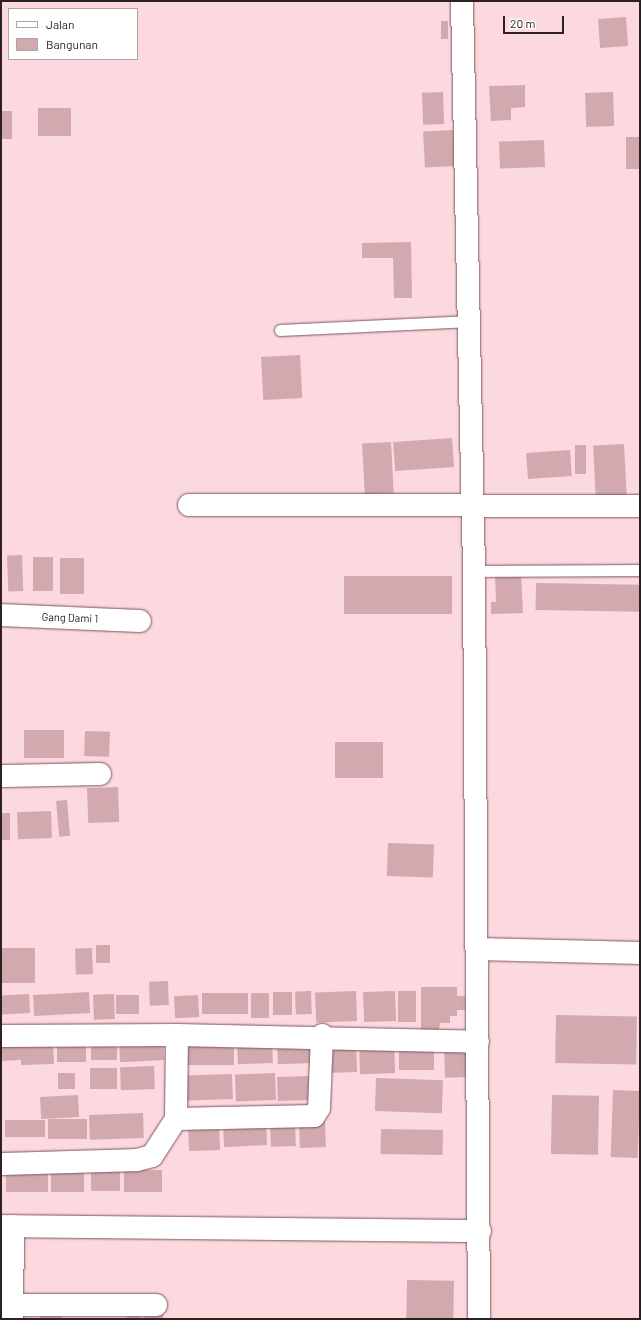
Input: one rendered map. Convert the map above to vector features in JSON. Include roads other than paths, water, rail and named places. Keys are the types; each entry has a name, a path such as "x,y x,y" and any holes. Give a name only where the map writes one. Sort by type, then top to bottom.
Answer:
{"street":[{"path":"462,1 471,321 480,1231 479,1319"},
{"path":"189,505 640,506"},
{"name":"Gang Dami 1","path":"1,615 140,621"},
{"path":"1,776 100,774"},
{"path":"477,949 640,953"},
{"path":"1,1164 145,1159 156,1152 176,1119 177,1035"},
{"path":"1,1036 322,1036 478,1042"},
{"path":"176,1119 314,1116 319,1108 322,1036"},
{"path":"156,1306 8,1310 7,1226 480,1231"}],"lane":[{"path":"280,330 471,321"},
{"path":"474,571 640,570"}]}
